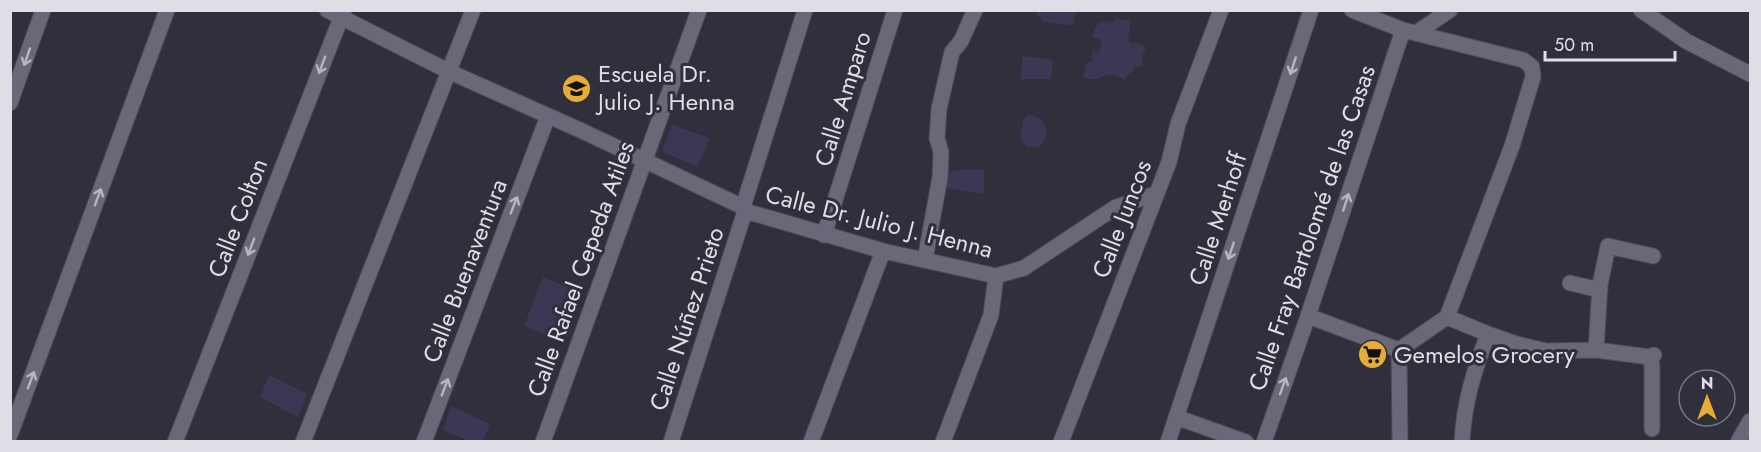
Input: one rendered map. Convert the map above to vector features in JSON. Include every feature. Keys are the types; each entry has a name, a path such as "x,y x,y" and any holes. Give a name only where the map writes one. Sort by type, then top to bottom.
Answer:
{"street":[{"path":"10,103 43,10"},
{"path":"10,435 167,10"},
{"path":"303,441 473,10"},
{"name":"Calle Rafael Cepeda Atiles","path":"543,441 699,10"},
{"name":"Calle Núñez Prieto","path":"671,441 805,10"},
{"name":"Calle Amparo","path":"824,235 895,10"},
{"path":"925,260 940,177 941,152 937,138 939,109 952,52 961,41 975,10"},
{"name":"Calle Juncos","path":"1061,441 1169,162 1178,124 1221,10"},
{"name":"Calle Merhoff","path":"1168,441 1311,10"},
{"path":"1352,10 1410,31 1523,60 1532,67 1533,76 1512,146 1447,317 1399,350"},
{"path":"1410,31 1450,10"},
{"path":"1641,10 1686,41 1750,74"},
{"name":"Calle Dr. Julio J. Henna","path":"337,13 450,72 645,160 744,209 883,251 996,276 1024,268 1116,207 1155,194"},
{"name":"Calle Colton","path":"175,441 337,13"},
{"name":"Calle Fray Bartolomé de las Casas","path":"1264,441 1410,31"},
{"name":"Calle Buenaventura","path":"424,441 548,116"},
{"path":"1596,350 1600,290 1608,246 1653,256"},
{"path":"811,441 883,251"},
{"path":"943,441 991,315 996,276"},
{"path":"1570,283 1600,290"},
{"path":"1308,316 1399,350"},
{"path":"1447,317 1488,334 1545,351 1596,350 1652,356 1652,429"},
{"path":"1462,441 1463,416 1472,377 1488,334"},
{"path":"1399,350 1400,441"},
{"path":"1176,417 1246,441"},
{"path":"1738,441 1750,421"}],"shaded area":[{"path":"1036,11 1076,12 1073,24 1068,25 1043,22"},
{"path":"1115,18 1131,21 1128,41 1146,48 1142,56 1143,63 1140,67 1135,67 1124,80 1111,75 1095,79 1083,78 1087,62 1092,62 1093,59 1092,51 1099,52 1102,40 1092,37 1096,26 1102,21 1114,22"},
{"path":"1023,56 1052,60 1051,79 1020,79"},
{"path":"1028,114 1039,119 1046,128 1046,138 1038,147 1027,147 1020,138 1024,118"},
{"path":"672,125 710,138 697,167 662,151"},
{"path":"984,170 984,194 946,188 947,171"},
{"path":"543,277 582,293 564,343 524,326"},
{"path":"269,375 307,394 298,417 260,397"},
{"path":"451,406 490,424 483,441 469,441 443,430"}],"place":[{"name":"Escuela Dr. Julio J. Henna","path":"577,88"},
{"name":"Gemelos Grocery","path":"1373,355"}]}
